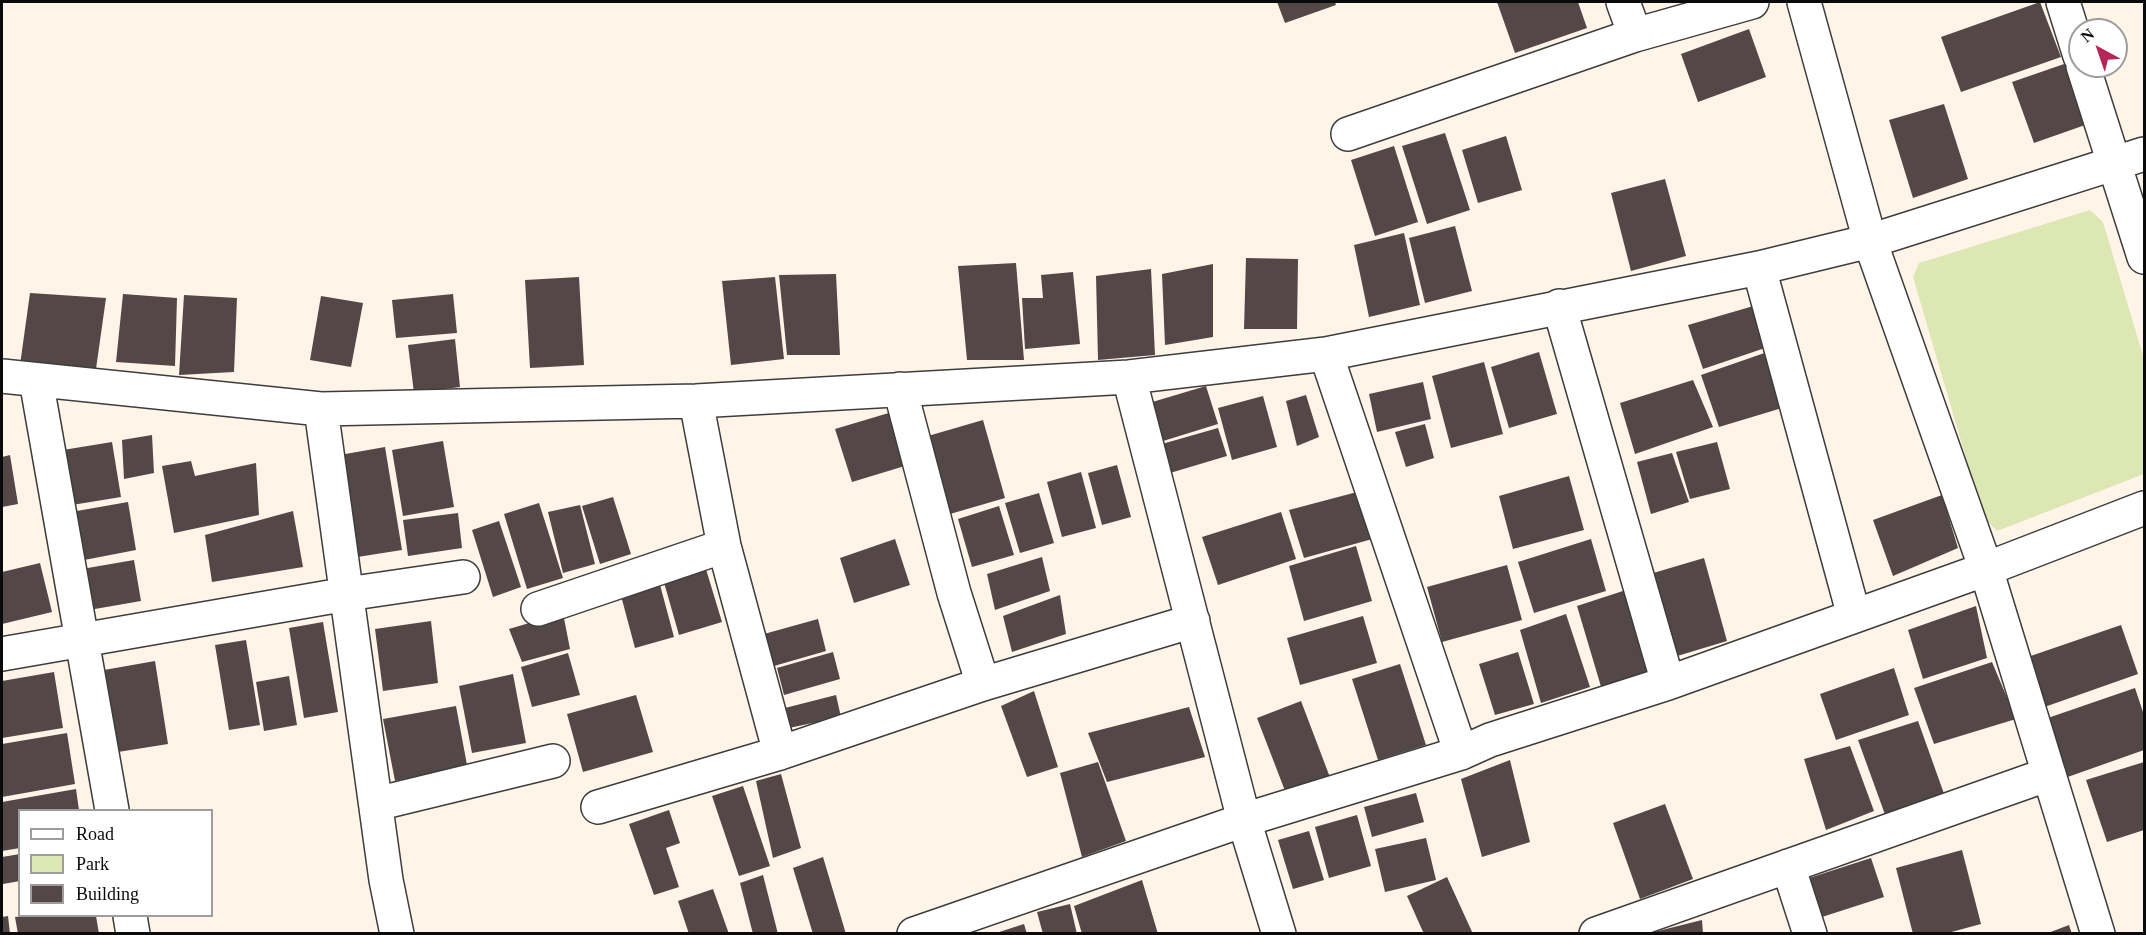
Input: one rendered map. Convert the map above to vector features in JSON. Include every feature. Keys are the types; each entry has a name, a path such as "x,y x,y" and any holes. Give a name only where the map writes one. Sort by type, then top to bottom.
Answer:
{"street":[{"path":"1623,2 1635,35"},
{"path":"1348,134 1635,35 1752,2"},
{"path":"1804,2 1870,242 1986,569 2098,933"},
{"path":"2063,2 2068,18"},
{"path":"2087,78 2145,258"},
{"path":"2,376 321,409 696,401 1130,376 1326,354 1558,306 1759,268 1870,242 2145,154"},
{"path":"1759,268 1854,616"},
{"path":"1558,306 1668,683"},
{"path":"1326,354 1461,753"},
{"path":"1130,376 1244,820 1279,933"},
{"path":"36,380 112,809"},
{"path":"900,389 954,593 983,684"},
{"path":"696,401 724,546 780,753"},
{"path":"321,409 376,804 397,933"},
{"path":"914,933 1244,820 1461,753 1490,740 1668,683 1986,569 2145,508"},
{"path":"538,609 724,546"},
{"path":"2,654 346,594 463,577"},
{"path":"598,807 780,753 983,684 1193,621"},
{"path":"376,804 553,761"},
{"path":"1612,931 2049,774"},
{"path":"1788,866 1810,933"},
{"path":"130,917 133,933"}],"green space":[{"path":"2090,210 2103,222 2144,359 2144,474 1997,531 1983,516 1913,277 1919,263"}],"building":[{"path":"1277,2 1335,2 1336,5 1285,23"},
{"path":"1497,2 1578,2 1587,28 1515,53"},
{"path":"2040,2 2061,57 1961,92 1941,37"},
{"path":"1749,29 1766,77 1698,102 1681,54"},
{"path":"2067,63 2068,78 2072,78 2088,124 2034,143 2012,82"},
{"path":"1944,104 1968,179 1913,198 1889,120"},
{"path":"1445,133 1470,210 1427,224 1402,146"},
{"path":"1506,136 1522,190 1478,203 1462,150"},
{"path":"1394,146 1418,222 1375,236 1351,160"},
{"path":"1665,179 1686,256 1631,271 1611,193"},
{"path":"1455,226 1472,291 1425,303 1409,238"},
{"path":"1404,233 1420,305 1369,317 1354,245"},
{"path":"1246,258 1298,259 1297,329 1244,329"},
{"path":"1016,263 1024,360 967,360 958,266"},
{"path":"1213,264 1213,337 1165,345 1162,274"},
{"path":"1151,269 1155,355 1098,360 1096,276"},
{"path":"1073,272 1080,344 1025,349 1022,298 1043,298 1041,275"},
{"path":"836,274 840,355 787,355 779,275"},
{"path":"579,277 584,365 530,368 525,280"},
{"path":"775,277 784,359 731,365 722,281"},
{"path":"30,293 106,298 95,376 20,365"},
{"path":"123,294 177,298 175,366 116,362"},
{"path":"453,294 457,333 396,338 392,300"},
{"path":"184,295 237,298 234,372 179,375"},
{"path":"321,296 363,303 351,367 310,360"},
{"path":"1757,305 1768,347 1703,369 1688,325"},
{"path":"455,339 460,387 414,393 408,345"},
{"path":"1776,349 1792,405 1719,427 1701,375"},
{"path":"1539,352 1557,414 1509,428 1491,367"},
{"path":"1484,362 1503,434 1451,448 1432,376"},
{"path":"1693,380 1713,427 1635,454 1620,403"},
{"path":"1423,382 1431,419 1377,432 1369,394"},
{"path":"1206,386 1218,424 1160,442 1149,403"},
{"path":"1306,395 1319,437 1297,446 1286,401"},
{"path":"1263,396 1277,447 1232,460 1218,408"},
{"path":"892,412 908,465 852,482 835,429"},
{"path":"983,420 1005,498 950,514 928,436"},
{"path":"1425,424 1434,458 1406,467 1395,432"},
{"path":"1218,428 1227,456 1170,473 1162,444"},
{"path":"152,435 154,473 124,479 122,440"},
{"path":"443,441 454,507 403,516 392,450"},
{"path":"112,442 121,497 72,505 63,450"},
{"path":"1717,442 1730,489 1690,499 1676,452"},
{"path":"385,447 402,550 351,558 334,456"},
{"path":"1672,453 1689,502 1651,514 1637,462"},
{"path":"10,455 18,504 2,507 2,457"},
{"path":"191,461 195,476 256,463 259,515 174,533 162,466"},
{"path":"1117,465 1131,517 1102,525 1088,473"},
{"path":"1081,472 1096,528 1062,537 1047,482"},
{"path":"1569,476 1584,530 1513,549 1499,496"},
{"path":"1357,492 1376,538 1304,558 1289,510"},
{"path":"1039,493 1054,543 1020,553 1005,503"},
{"path":"1942,495 1958,548 1893,576 1873,520"},
{"path":"613,497 631,554 600,564 582,506"},
{"path":"128,502 136,550 79,561 71,512"},
{"path":"539,503 563,578 527,589 504,514"},
{"path":"580,505 595,564 563,573 548,512"},
{"path":"999,506 1014,555 972,567 958,519"},
{"path":"293,511 303,567 212,582 205,535"},
{"path":"1281,512 1296,559 1218,585 1202,537"},
{"path":"458,513 462,548 408,556 403,520"},
{"path":"499,521 521,587 493,597 472,530"},
{"path":"895,539 910,585 854,603 840,558"},
{"path":"1591,539 1606,591 1534,613 1518,562"},
{"path":"1356,546 1372,601 1304,621 1289,566"},
{"path":"1042,557 1050,591 995,610 987,574"},
{"path":"1704,558 1727,641 1674,657 1650,574"},
{"path":"134,560 141,601 89,610 82,569"},
{"path":"40,563 52,612 2,624 2,572"},
{"path":"1507,565 1522,620 1442,642 1427,587"},
{"path":"705,566 722,622 679,635 663,579"},
{"path":"659,581 674,637 635,648 620,592"},
{"path":"1629,589 1653,672 1602,690 1577,606"},
{"path":"1060,595 1066,634 1012,652 1003,616"},
{"path":"1976,606 1987,658 1923,679 1908,630"},
{"path":"563,613 570,649 522,662 509,629"},
{"path":"1566,614 1590,687 1541,703 1520,630"},
{"path":"1363,616 1377,663 1300,685 1287,638"},
{"path":"818,619 826,651 774,666 764,634"},
{"path":"431,621 438,683 383,691 375,629"},
{"path":"323,622 338,712 304,718 289,628"},
{"path":"2121,625 2138,674 2036,710 2019,660"},
{"path":"246,640 260,725 229,730 215,645"},
{"path":"833,652 840,679 784,695 777,668"},
{"path":"1518,652 1534,704 1495,715 1479,664"},
{"path":"568,653 580,695 532,707 521,667"},
{"path":"155,661 168,744 118,752 104,670"},
{"path":"1992,662 2016,719 1934,744 1914,688"},
{"path":"1400,664 1426,745 1378,760 1352,679"},
{"path":"1894,668 1909,715 1836,740 1820,694"},
{"path":"54,672 63,728 2,738 2,681"},
{"path":"513,674 526,743 472,753 459,686"},
{"path":"289,676 297,725 264,731 256,682"},
{"path":"2135,688 2144,715 2144,750 2062,779 2042,720"},
{"path":"1034,691 1058,767 1027,777 1001,706"},
{"path":"636,695 653,752 583,772 567,714"},
{"path":"836,695 841,717 789,728 785,708"},
{"path":"1301,701 1331,780 1287,796 1257,718"},
{"path":"456,706 467,765 395,781 383,719"},
{"path":"1189,707 1205,757 1107,782 1088,733"},
{"path":"1918,721 1947,802 1887,820 1858,740"},
{"path":"67,733 75,784 2,797 2,744"},
{"path":"1850,746 1874,811 1826,830 1804,759"},
{"path":"1510,760 1530,842 1482,857 1461,779"},
{"path":"1098,762 1126,841 1082,857 1060,773"},
{"path":"2144,762 2144,830 2107,842 2086,780"},
{"path":"781,774 801,848 773,858 756,781"},
{"path":"743,786 770,866 739,876 712,796"},
{"path":"76,789 79,809 18,809 18,848 2,851 2,802"},
{"path":"1416,793 1424,822 1372,837 1364,807"},
{"path":"1665,804 1693,879 1640,899 1613,823"},
{"path":"669,810 680,843 666,848 679,887 654,895 629,824"},
{"path":"1357,815 1371,866 1329,878 1315,827"},
{"path":"1309,831 1324,880 1293,889 1278,840"},
{"path":"1426,838 1436,880 1385,892 1375,849"},
{"path":"1962,850 1981,924 1944,934 1913,934 1896,868"},
{"path":"18,854 18,881 3,884 2,857"},
{"path":"823,857 846,934 813,934 793,868"},
{"path":"1871,858 1884,897 1822,917 1809,878"},
{"path":"763,875 778,934 753,934 740,883"},
{"path":"1447,877 1473,934 1424,934 1407,896"},
{"path":"1142,880 1158,934 1082,934 1074,906"},
{"path":"713,889 729,934 689,934 678,901"},
{"path":"1070,904 1077,934 1043,934 1037,912"},
{"path":"8,916 10,934 2,934 2,917"},
{"path":"15,917 96,917 99,934 18,934"},
{"path":"1702,920 1703,934 1650,934 1650,933"},
{"path":"1024,924 1027,934 996,934 996,933"},
{"path":"2069,925 2072,934 2048,934 2048,933"}]}
